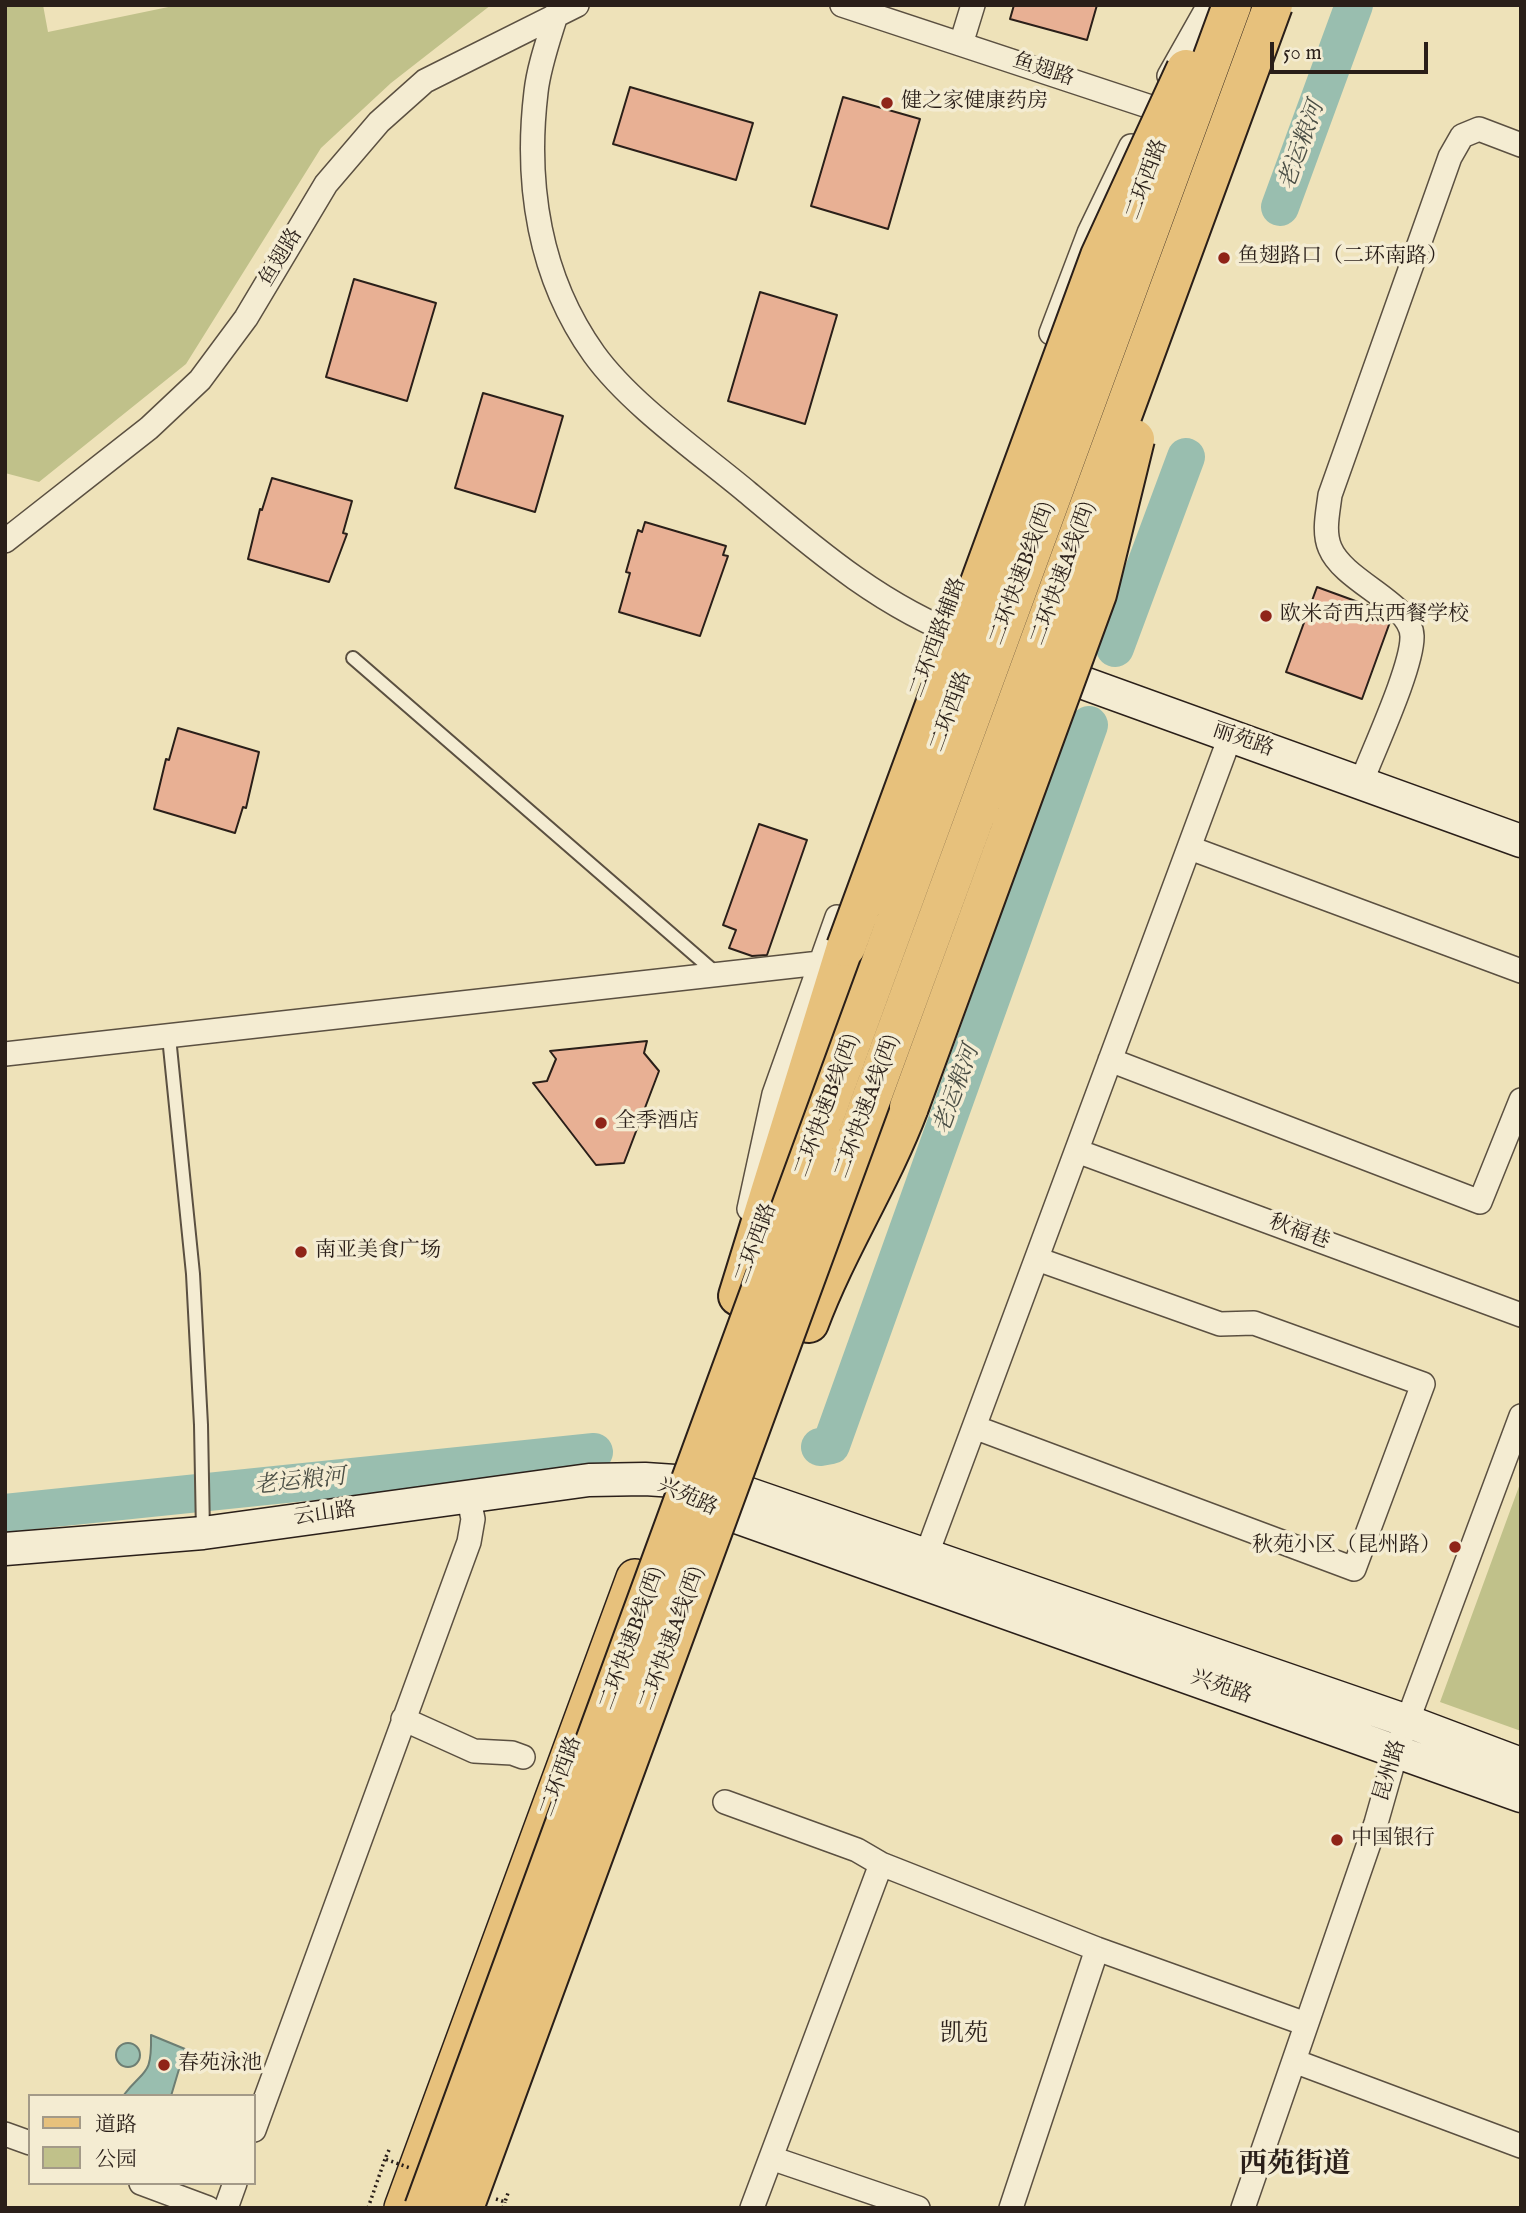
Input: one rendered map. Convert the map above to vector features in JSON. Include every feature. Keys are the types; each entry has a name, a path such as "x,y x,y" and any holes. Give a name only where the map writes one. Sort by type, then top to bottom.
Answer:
{"highway":[{"path":"738,1296 833,955 1100,256 1143,157 1219,5"},
{"name":"二环快速B线(西)","path":"424,2208 1232,5"},
{"name":"二环快速A线(西)","path":"464,2208 1231,147 1273,5"},
{"path":"809,1322 909,1107 1097,594 1166,315 1231,147"}],"main road":[{"name":"二环西路","path":"403,2208 661,1483 738,1296 962,637 1162,110 1211,5"},
{"path":"495,2205 742,1507 1048,671 1231,147 1291,5"},
{"name":"丽苑路","path":"962,637 1048,671 1521,841"},
{"name":"云山路","path":"5,1549 203,1518 468,1495 589,1480 661,1483"},
{"name":"兴苑路","path":"661,1483 926,1556 1402,1735 1521,1796"},
{"name":"兴苑路","path":"742,1507 1402,1735 1521,1764"}],"street":[{"name":"鱼翅路","path":"842,5 1162,110 1231,147"},
{"path":"961,44 973,5"},
{"name":"鱼翅路","path":"5,541 149,428 200,380 246,318 326,184 379,122 425,80 565,8"},
{"path":"565,8 536,89 531,174 551,274 595,355 641,404 838,569 962,637"},
{"path":"1361,783 1409,658 1412,635 1406,618 1345,570 1330,549 1326,530 1330,495 1450,157 1462,136 1479,130 1521,145"},
{"name":"二环西路辅路","path":"833,955 962,637"},
{"path":"926,1556 1230,737"},
{"path":"1190,848 1521,971"},
{"path":"5,1054 717,975 833,955"},
{"path":"1110,1060 1480,1202 1521,1100"},
{"name":"秋福巷","path":"1077,1151 1521,1315"},
{"path":"974,1427 1354,1569 1423,1384 1254,1323 1220,1324 1037,1259"},
{"name":"昆州路","path":"1243,2208 1376,1823 1402,1735 1521,1416"},
{"path":"256,2124 402,1718 469,1542 473,1519 468,1495"},
{"path":"402,1718 474,1751 512,1753 523,1757"},
{"path":"725,1802 857,1850 881,1864 1097,1949 1306,2024"},
{"path":"752,2208 881,1864"},
{"path":"1011,2208 1097,1949"},
{"path":"1294,2061 1521,2146"},
{"path":"5,2134 28,2142"},
{"path":"771,2158 918,2208"},
{"path":"146,2185 208,2208"},
{"path":"226,2208 234,2185"}],"lane":[{"path":"354,658 717,975"},
{"path":"169,1037 193,1274 203,1518"}],"path":[{"path":"368,2208 385,2160"},
{"path":"495,2205 503,2208"}],"green space":[{"path":"5,5 43,5 48,32 178,5 491,5 391,83 321,148 186,364 39,482 5,473"},
{"path":"1521,1481 1521,1731 1440,1702"}],"shaded area":[{"name":"春苑泳池","path":"151,2035 185,2049 172,2094 125,2094 148,2066"},
{"path":"128,2043 137,2046 140,2055 137,2064 128,2067 119,2064 116,2055 119,2046"}],"building":[{"path":"1014,5 1097,5 1087,40 1010,19"},
{"path":"630,87 753,123 736,180 613,144"},
{"path":"843,97 920,119 888,229 811,206"},
{"path":"354,279 436,303 407,401 326,377"},
{"path":"760,292 837,315 805,424 728,401"},
{"path":"483,393 563,416 535,512 455,488"},
{"path":"272,478 352,501 343,533 347,534 329,582 248,559 260,509 262,510"},
{"path":"645,522 726,546 723,555 728,556 700,636 619,612 630,573 626,572 638,530 642,532"},
{"path":"1317,587 1372,607 1390,622 1362,699 1286,672"},
{"path":"178,728 259,752 246,808 243,807 235,833 154,809 166,759 169,760"},
{"path":"759,824 807,840 767,955 752,956 729,948 736,930 723,925"},
{"name":"全季酒店","path":"647,1041 644,1053 659,1071 624,1163 596,1165 533,1083 547,1081 556,1059 550,1051"}],"waterway":[{"name":"老运粮河","path":"1280,207 1354,5"},
{"name":"老运粮河","path":"1115,648 1186,457"},
{"name":"老运粮河","path":"820,1447 831,1445 1089,725"},
{"name":"老运粮河","path":"5,1513 594,1452"}],"place":[{"name":"健之家健康药房","path":"887,103"},
{"name":"鱼翅路口（二环南路）","path":"1224,258"},
{"name":"欧米奇西点西餐学校","path":"1266,616"},
{"name":"全季酒店","path":"601,1123"},
{"name":"南亚美食广场","path":"301,1252"},
{"name":"秋苑小区（昆州路）","path":"1455,1547"},
{"name":"中国银行","path":"1337,1840"},
{"name":"春苑泳池","path":"164,2065"}],"district":[{"name":"凯苑","path":"964,2035"},
{"name":"西苑街道","path":"1295,2166"}]}
